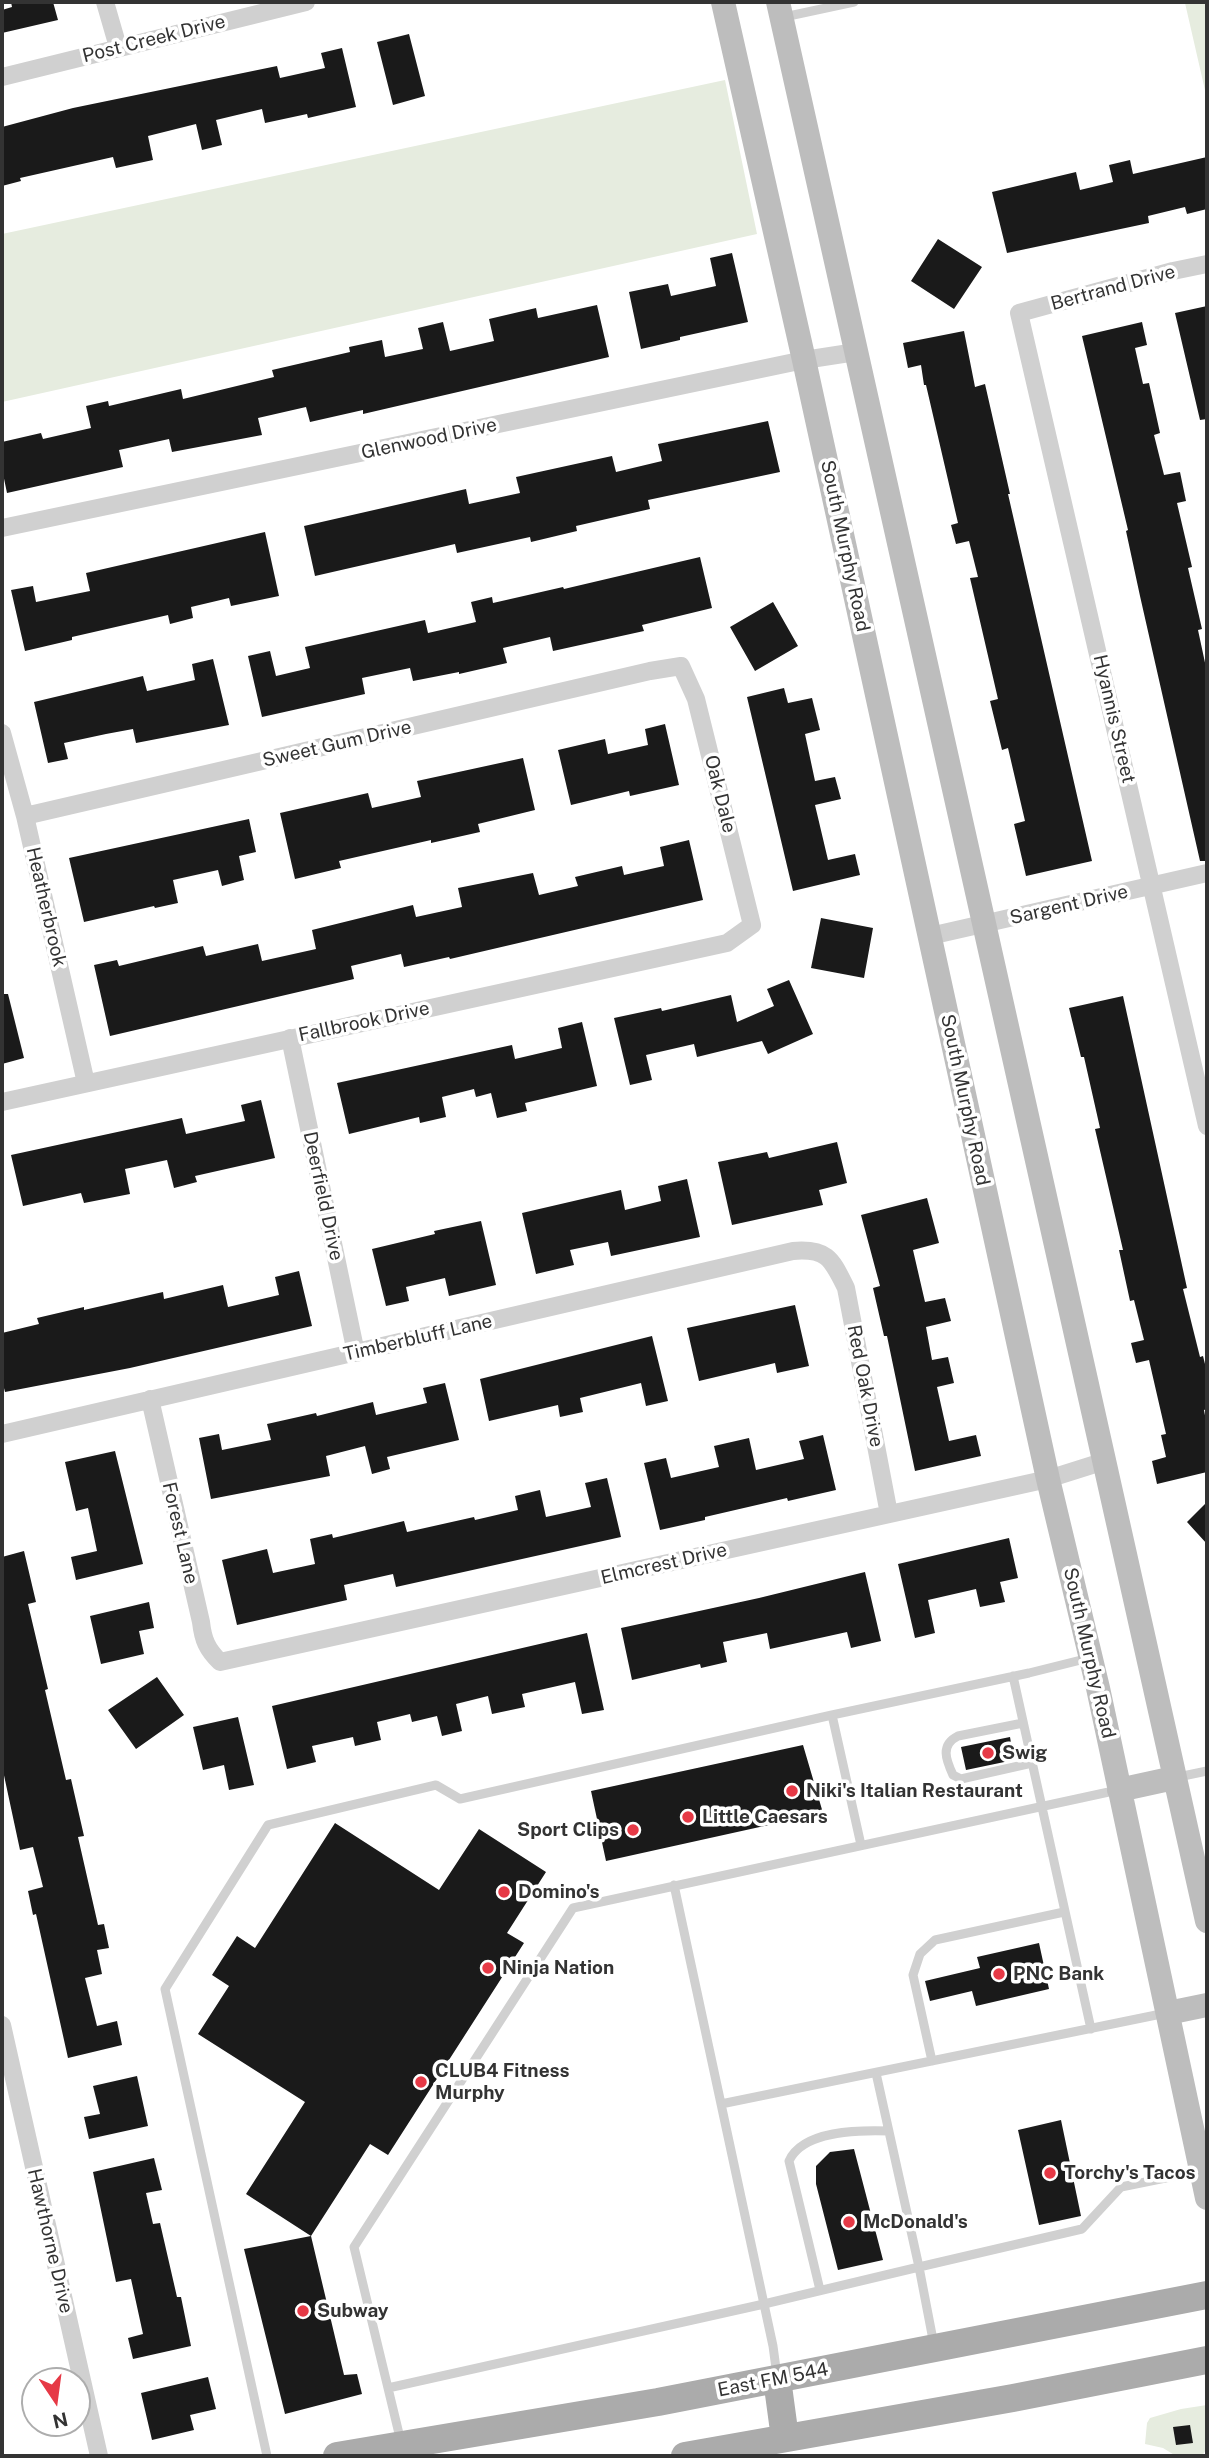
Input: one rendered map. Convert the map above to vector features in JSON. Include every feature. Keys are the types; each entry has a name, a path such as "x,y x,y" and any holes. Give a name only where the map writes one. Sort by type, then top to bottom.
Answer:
{"main road":[{"name":"South Murphy Road","path":"723,2 804,360 1048,1479 1091,1657 1207,2198"},
{"path":"780,9 1207,1921"},
{"path":"1119,1790 1174,1778"},
{"path":"1168,2013 1207,2005"},
{"name":"East FM 544","path":"337,2456 658,2402 1207,2295"},
{"path":"685,2456 785,2444 1207,2360"},
{"path":"777,2379 785,2444"}],"street":[{"path":"105,2 118,47"},
{"name":"Post Creek Drive","path":"2,77 306,2"},
{"name":"Bertrand Drive","path":"1019,313 1207,264"},
{"name":"Hyannis Street","path":"1019,313 1207,1126"},
{"name":"Glenwood Drive","path":"2,528 804,360 856,352"},
{"name":"Oak Dale","path":"650,671 681,666 696,699 752,925 727,943"},
{"name":"Sweet Gum Drive","path":"25,816 650,671"},
{"name":"Heatherbrook","path":"2,733 25,816 86,1083"},
{"name":"Sargent Drive","path":"930,936 1207,873"},
{"name":"Fallbrook Drive","path":"2,1102 727,943"},
{"name":"Deerfield Drive","path":"289,1038 356,1353"},
{"name":"Timberbluff Lane","path":"2,1434 793,1251 810,1250 833,1261"},
{"name":"Red Oak Drive","path":"833,1261 846,1288 889,1514"},
{"name":"Forest Lane","path":"149,1399 201,1622 202,1639 207,1650 220,1662"},
{"name":"Elmcrest Drive","path":"220,1662 1048,1479 1105,1461"},
{"name":"Hawthorne Drive","path":"2,2025 99,2456"}],"lane":[{"path":"780,9 854,2"},
{"path":"267,2456 165,1989 268,1825 436,1785 460,1799 1091,1657"},
{"path":"1013,1676 1091,2029"},
{"path":"832,1716 861,1845"},
{"path":"1023,1723 958,1737 949,1741 946,1755 953,1775 961,1779 1032,1763"},
{"path":"1174,1778 1207,1771"},
{"path":"401,2445 354,2247 573,1908 1119,1790"},
{"path":"674,1885 764,2304 777,2379"},
{"path":"932,2061 913,1975 920,1954 935,1940 1065,1912"},
{"path":"721,2104 1168,2013"},
{"path":"876,2073 934,2348"},
{"path":"820,2290 789,2161 799,2145 817,2139 862,2130 889,2131"},
{"path":"387,2388 764,2304 1082,2229 1121,2187 1201,2170"}],"shaded area":[{"path":"1207,2 1207,99 1185,3"},
{"path":"725,80 757,234 2,402 2,234"},
{"path":"1207,2405 1207,2448 1202,2456 1176,2456 1163,2448 1145,2444 1150,2418"}],"building":[{"path":"11,2 53,2 58,20 2,33 2,10 12,7"},
{"path":"409,34 425,96 393,105 377,42"},
{"path":"342,48 356,107 308,118 307,114 265,123 262,109 216,120 222,145 202,150 196,124 148,136 153,160 116,168 113,157 20,178 21,181 2,186 2,127 73,108 277,66 280,78 325,68 321,53"},
{"path":"1207,157 1207,209 1187,214 1185,207 1148,216 1149,223 1007,253 992,192 1076,172 1080,190 1113,182 1109,165 1130,160 1133,174"},
{"path":"938,239 982,267 954,309 911,281"},
{"path":"732,253 748,322 641,349 629,292 668,284 671,296 716,286 710,258"},
{"path":"597,305 609,357 363,414 363,410 310,422 306,407 258,418 262,435 172,452 169,439 119,450 123,467 7,493 2,469 2,442 41,433 43,439 91,428 86,406 108,401 109,406 181,389 183,399 274,377 272,370 350,352 349,347 382,340 385,357 423,349 418,328 443,322 450,351 494,341 489,319 536,308 538,318"},
{"path":"1207,306 1207,419 1200,420 1175,313"},
{"path":"1142,322 1147,345 1135,348 1143,384 1149,383 1160,433 1154,435 1164,475 1180,472 1186,501 1177,503 1192,567 1188,568 1202,629 1198,630 1207,672 1207,861 1200,861 1140,596 1126,531 1128,530 1082,336"},
{"path":"964,331 975,387 985,384 1092,861 1026,876 1014,824 1025,821 1008,748 1002,750 990,701 998,699 970,578 978,577 969,541 956,544 951,525 958,523 921,365 908,368 903,343"},
{"path":"768,421 780,472 648,500 650,509 576,526 577,531 531,542 530,537 457,553 455,544 315,576 304,526 466,489 469,504 520,493 516,477 612,456 616,472 662,461 658,444"},
{"path":"265,532 279,596 231,606 229,598 191,607 193,618 170,624 168,615 72,637 72,640 25,651 11,590 33,586 36,602 90,591 86,573"},
{"path":"700,557 712,608 642,625 644,631 553,651 550,637 503,648 507,663 459,674 413,681 410,668 362,678 365,694 262,717 248,656 270,651 276,676 310,668 305,647 425,620 428,633 476,622 471,602 492,597 493,603"},
{"path":"773,602 798,646 755,671 730,627"},
{"path":"213,659 229,725 136,743 133,729 106,734 64,743 68,759 48,763 34,702 143,676 147,691 195,680 192,664"},
{"path":"784,688 788,703 812,698 820,730 805,734 815,781 835,777 841,799 815,805 828,860 855,854 860,875 793,891 747,697"},
{"path":"665,724 679,785 630,796 629,791 571,805 558,750 605,739 608,754 648,745 645,729"},
{"path":"523,758 535,810 478,824 480,832 339,861 341,868 295,879 280,813 368,793 372,808 421,797 417,781"},
{"path":"249,819 256,852 239,856 244,880 222,886 218,870 173,880 178,903 84,922 69,858"},
{"path":"689,840 703,900 450,959 449,957 404,967 401,954 351,966 354,979 110,1036 94,965 117,960 119,966 203,946 206,956 258,944 262,961 316,949 312,930 413,905 416,917 462,907 458,888 533,873 539,895 578,886 575,877 622,866 624,875 664,866 660,847"},
{"path":"821,918 873,928 864,978 811,968"},
{"path":"789,980 813,1034 768,1054 762,1041 697,1057 694,1044 646,1055 652,1080 630,1085 614,1018 661,1008 662,1011 731,995 737,1022 774,1006 767,989"},
{"path":"2,994 8,994 24,1058 2,1064"},
{"path":"1123,996 1187,1288 1183,1289 1200,1357 1203,1356 1207,1372 1207,1409 1204,1410 1207,1426 1207,1472 1157,1484 1152,1461 1166,1457 1161,1435 1166,1434 1149,1360 1136,1363 1131,1343 1144,1340 1134,1300 1130,1301 1119,1250 1123,1250 1095,1129 1100,1128 1084,1057 1081,1057 1069,1008"},
{"path":"582,1022 597,1086 525,1103 527,1111 497,1118 491,1093 476,1097 474,1089 442,1097 446,1117 420,1123 419,1117 349,1134 337,1083 512,1045 515,1059 562,1048 558,1028"},
{"path":"261,1100 275,1158 195,1176 197,1182 174,1188 167,1160 125,1169 130,1194 84,1203 81,1193 23,1206 11,1155 182,1118 186,1134 245,1121 241,1105"},
{"path":"837,1142 847,1183 819,1190 823,1205 732,1225 718,1162 767,1152 769,1158"},
{"path":"687,1179 700,1237 611,1256 608,1242 570,1250 574,1265 536,1274 522,1213 621,1190 625,1210 661,1201 658,1186"},
{"path":"927,1198 939,1243 913,1250 925,1302 945,1298 951,1321 926,1327 932,1360 948,1357 954,1383 937,1387 949,1441 976,1435 981,1456 915,1471 887,1336 884,1336 873,1288 880,1286 861,1215"},
{"path":"481,1221 496,1285 449,1296 445,1278 406,1287 409,1301 386,1306 372,1249"},
{"path":"299,1271 312,1326 130,1368 5,1392 2,1380 2,1333 39,1324 37,1318 163,1292 164,1299 223,1285 228,1307 279,1295 275,1277"},
{"path":"795,1305 809,1366 777,1373 775,1363 699,1381 687,1328"},
{"path":"652,1336 668,1401 646,1406 641,1383 580,1398 583,1412 560,1417 558,1405 489,1421 480,1379"},
{"path":"445,1383 459,1440 387,1457 390,1469 372,1474 365,1446 326,1456 330,1476 211,1499 199,1438 219,1434 222,1450 271,1440 267,1424 316,1413 317,1416 373,1402 376,1415 427,1403 423,1388"},
{"path":"823,1435 836,1490 788,1501 787,1498 660,1530 644,1463 666,1458 671,1478 719,1467 714,1446 749,1438 756,1470 804,1459 799,1441"},
{"path":"115,1451 143,1564 76,1580 71,1557 97,1551 88,1508 76,1511 65,1462"},
{"path":"607,1478 621,1537 396,1587 393,1574 344,1585 347,1600 237,1625 222,1560 267,1549 273,1573 315,1564 310,1539 332,1534 333,1538 404,1521 407,1532 474,1517 475,1520 518,1510 515,1496 540,1490 546,1517 591,1507 585,1483"},
{"path":"1207,1502 1207,1544 1187,1522"},
{"path":"1009,1538 1018,1578 1000,1582 1005,1602 980,1607 976,1589 928,1600 935,1633 915,1638 898,1564"},
{"path":"24,1551 36,1602 28,1604 48,1689 45,1690 66,1780 71,1779 84,1836 78,1837 98,1925 104,1924 109,1948 97,1950 102,1974 85,1978 97,2026 117,2021 122,2045 68,2058 36,1914 33,1915 28,1891 43,1887 33,1847 20,1850 2,1766 2,1557"},
{"path":"865,1572 881,1641 851,1648 847,1632 770,1649 767,1633 723,1642 727,1662 701,1668 700,1664 632,1680 621,1628"},
{"path":"149,1602 154,1628 139,1631 144,1654 101,1664 90,1616"},
{"path":"587,1633 604,1710 582,1714 575,1682 522,1694 525,1707 492,1714 488,1696 456,1704 462,1731 442,1736 437,1716 412,1722 410,1714 377,1722 381,1740 355,1746 353,1737 312,1746 316,1762 287,1769 272,1706"},
{"path":"157,1677 184,1715 136,1749 108,1710"},
{"path":"238,1717 254,1785 229,1790 224,1765 203,1770 193,1727"},
{"name":"Swig","path":"1010,1737 1014,1760 966,1770 961,1747"},
{"path":"803,1745 823,1813 606,1861 591,1791"},
{"path":"335,1823 439,1890 479,1829 546,1872 507,1933 524,1943 388,2155 370,2144 311,2236 246,2194 305,2102 198,2034 229,1986 212,1975 237,1936 255,1948"},
{"name":"PNC Bank","path":"1039,1943 1049,1989 976,2006 972,1991 930,2001 925,1981 980,1968 977,1957"},
{"path":"137,2076 148,2126 89,2139 84,2117 100,2114 93,2086"},
{"name":"Torchy's Tacos","path":"1061,2120 1081,2216 1039,2225 1018,2130"},
{"name":"McDonald's","path":"854,2149 883,2260 838,2270 816,2184 816,2166 830,2152"},
{"path":"154,2158 162,2190 146,2193 153,2224 160,2223 177,2297 181,2297 191,2346 133,2359 128,2338 143,2334 131,2279 116,2282 93,2172"},
{"path":"311,2236 344,2375 357,2374 362,2394 285,2414 244,2249"},
{"path":"208,2377 216,2409 190,2415 194,2430 152,2440 141,2393"},
{"path":"1190,2425 1193,2443 1176,2445 1173,2427"}],"place":[{"name":"Swig","path":"988,1753"},
{"name":"Niki's Italian Restaurant","path":"792,1791"},
{"name":"Little Caesars","path":"688,1817"},
{"name":"Sport Clips","path":"633,1830"},
{"name":"Domino's","path":"504,1892"},
{"name":"Ninja Nation","path":"488,1968"},
{"name":"PNC Bank","path":"999,1974"},
{"name":"CLUB4 Fitness Murphy","path":"421,2082"},
{"name":"Torchy's Tacos","path":"1050,2173"},
{"name":"McDonald's","path":"849,2222"},
{"name":"Subway","path":"303,2311"}]}
